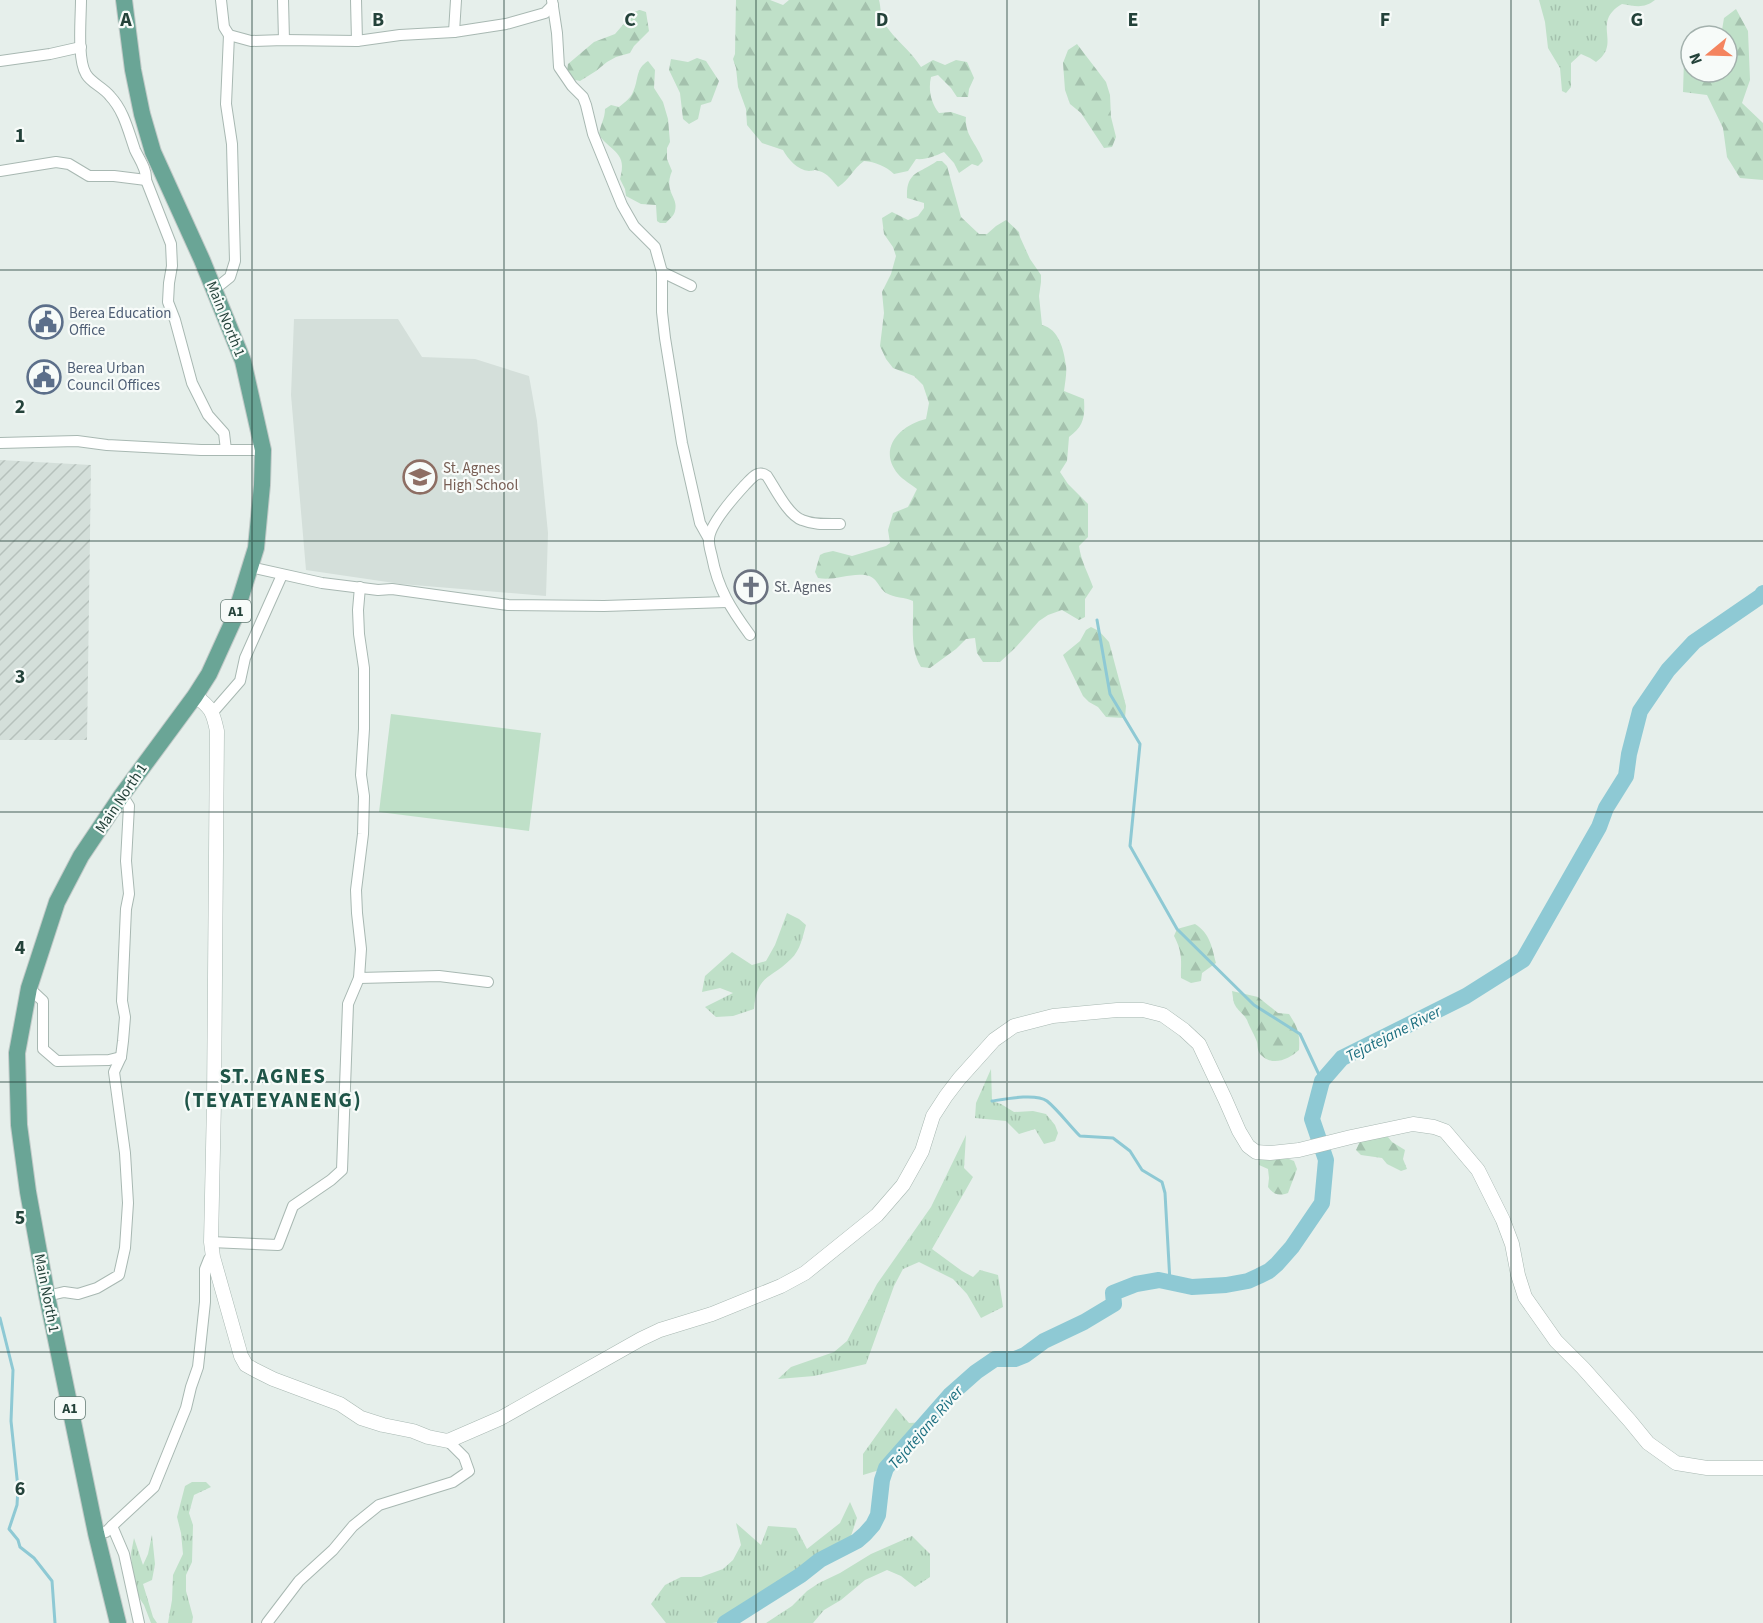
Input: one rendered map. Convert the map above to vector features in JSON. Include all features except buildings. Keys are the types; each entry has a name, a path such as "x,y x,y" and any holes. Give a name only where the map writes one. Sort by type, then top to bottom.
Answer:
{"main road":[{"name":"Main North 1","path":"118,1623 96,1533 28,1192 18,1125 17,1053 29,988 57,902 81,856 209,674 234,619 256,548 263,450 243,361 215,289 153,152 133,70 124,0"}],"street":[{"path":"81,0 81,47 85,73 118,105 147,174 146,180 171,244 172,266 168,302 192,383 208,415 224,433 226,450"},
{"path":"215,289 230,277 235,261 232,144 226,104 229,35 224,27 221,0"},
{"path":"283,0 285,40"},
{"path":"356,0 357,41"},
{"path":"454,32 456,0"},
{"path":"229,35 250,41 357,41 400,35 454,32 506,24 545,14 552,3"},
{"path":"552,3 559,68 583,97 593,134 622,205 634,226 655,247 662,272 662,312 665,338 682,443 700,523 709,539 714,573 727,602 750,635"},
{"path":"0,61 81,47"},
{"path":"0,171 56,162 69,165 89,176 146,180"},
{"path":"662,272 691,286"},
{"path":"0,443 77,441 107,445 263,450"},
{"path":"709,539 718,519 733,498 759,473 767,476 784,504 800,520 819,524 840,524"},
{"path":"250,567 322,583 378,590 392,589 508,605 604,606 727,602"},
{"path":"213,712 240,681 245,658 282,574"},
{"path":"211,1242 278,1245 293,1206 342,1170 348,1004 359,978 361,949 356,890 363,834 364,796 361,775 364,668 359,634 360,587"},
{"path":"195,696 213,712 217,731 211,1242 213,1257 241,1356 246,1365 273,1379 340,1404 361,1418 448,1441 464,1457 469,1471 453,1482 379,1505 353,1526 333,1550 299,1581 266,1622"},
{"path":"47,1296 64,1292 78,1294 98,1288 119,1275 125,1248 128,1203 125,1153 114,1072 121,1057 125,1017 122,1001 126,909 129,894 126,861 129,806 122,795"},
{"path":"359,978 439,976 488,982"},
{"path":"29,988 43,1001 42,1049 57,1061 109,1060 121,1057"},
{"path":"448,1441 501,1418 660,1330 712,1314 761,1295 806,1273 877,1215 891,1200 903,1185 922,1151 933,1116 958,1079 994,1040 1014,1026 1053,1016 1143,1010 1163,1015 1199,1044 1239,1131 1248,1146 1256,1152 1299,1150 1413,1125 1434,1127 1445,1131 1478,1170 1503,1220 1512,1244 1525,1297 1556,1341 1615,1403 1648,1443 1676,1463 1707,1468 1763,1468"},
{"path":"96,1533 106,1532 154,1487 186,1408 198,1367 205,1302 205,1269 209,1259 213,1257"},
{"path":"112,1526 124,1554 139,1623"}],"shaded area":[{"name":"St. Agnes High School","path":"294,319 398,319 422,357 475,359 529,376 537,421 548,533 546,596 401,584 306,570 291,395"},
{"path":"0,460 91,465 87,740 0,740"}],"green space":[{"path":"736,0 770,0 783,5 789,0 879,0 884,23 921,67 933,60 945,65 956,60 967,62 974,78 968,97 957,97 938,75 931,77 930,91 939,113 951,112 966,117 969,135 983,161 978,166 972,164 959,173 944,152 916,159 908,171 894,174 880,165 864,161 838,187 822,172 809,171 797,166 783,150 762,143 747,125 746,109 738,87 733,59"},
{"path":"1539,0 1655,0 1643,6 1622,4 1613,11 1608,18 1608,40 1604,55 1596,62 1581,54 1571,63 1571,87 1566,93 1562,91 1560,68 1548,48 1545,22"},
{"path":"1736,9 1748,31 1750,80 1742,103 1763,123 1763,180 1740,178 1727,157 1723,128 1707,95 1683,92 1683,84 1739,84 1739,24 1723,24 1724,18"},
{"path":"640,10 646,12 649,31 630,53 607,62 580,81 571,79 567,71 568,64 594,42 615,34 634,12"},
{"path":"1077,44 1106,82 1116,137 1112,147 1104,148 1081,113 1070,104 1065,90 1063,63 1068,50"},
{"path":"697,58 706,61 719,81 711,102 701,105 698,119 689,124 683,119 680,93 669,70 671,59 688,62"},
{"path":"648,61 655,70 654,88 663,102 668,119 670,142 667,148 667,159 672,171 669,184 676,206 674,214 666,223 657,221 656,205 641,204 626,196 620,179 622,163 620,158 599,135 605,109 611,105 619,107 629,98 635,88 639,71"},
{"path":"937,161 942,161 947,166 961,217 979,234 987,234 1006,220 1019,232 1030,259 1041,275 1039,296 1042,325 1053,331 1062,347 1066,369 1064,391 1084,399 1082,421 1078,429 1069,437 1067,461 1060,472 1068,484 1088,504 1088,537 1079,546 1093,587 1085,599 1085,617 1079,620 1062,610 1048,615 1039,621 1000,662 983,662 977,653 975,638 966,639 930,668 921,667 917,660 913,635 913,601 886,593 869,576 824,579 818,578 815,572 820,555 824,553 833,551 852,556 890,543 888,530 893,513 908,507 917,489 900,476 892,465 891,447 900,432 926,419 929,403 923,385 914,376 893,368 880,346 884,313 882,292 891,274 896,256 884,234 882,218 892,212 908,220 918,216 924,208 924,203 907,198 909,183 915,174"},
{"path":"1091,627 1099,631 1109,642 1126,706 1125,718 1106,717 1098,707 1083,696 1063,655 1080,641 1086,630"},
{"path":"391,714 541,733 529,831 379,812"},
{"path":"787,913 806,925 797,952 784,966 761,983 754,1009 733,1016 716,1017 705,1007 733,993 720,988 702,992 705,976 732,952 752,965 766,961 775,945"},
{"path":"1195,924 1207,936 1216,963 1202,973 1201,981 1191,983 1181,978 1180,952 1174,936 1177,929"},
{"path":"1232,991 1258,997 1278,1013 1289,1014 1298,1031 1299,1050 1286,1059 1276,1061 1266,1059 1261,1055 1247,1020 1234,1004"},
{"path":"991,1069 992,1101 1014,1112 1033,1111 1046,1114 1058,1133 1055,1141 1044,1144 1035,1129 1019,1134 1006,1121 975,1118 976,1103"},
{"path":"966,1135 964,1168 973,1177 932,1249 973,1277 980,1270 998,1275 1003,1307 981,1318 967,1294 953,1279 919,1262 903,1269 894,1286 866,1364 814,1376 778,1379 791,1367 834,1352 847,1341 877,1284 931,1207"},
{"path":"1388,1137 1405,1150 1403,1159 1407,1169 1401,1171 1387,1164 1382,1158 1361,1155 1356,1150 1360,1141"},
{"path":"1260,1157 1284,1157 1294,1161 1297,1169 1288,1193 1277,1194 1268,1187 1268,1169 1259,1165"},
{"path":"896,1408 909,1423 926,1422 886,1468 863,1475 863,1454"},
{"path":"192,1482 206,1482 211,1487 194,1495 189,1513 193,1525 192,1562 186,1575 186,1591 193,1617 192,1623 168,1623 173,1575 183,1554 177,1517 185,1486"},
{"path":"850,1502 857,1518 851,1536 729,1621 666,1623 651,1604 665,1585 681,1577 701,1577 723,1569 733,1560 741,1545 736,1523 761,1545 768,1526 796,1528 807,1549 840,1523"},
{"path":"152,1535 155,1564 152,1580 143,1584 157,1623 151,1623 138,1596 131,1553 134,1538 143,1565"},
{"path":"912,1536 930,1554 930,1577 915,1587 901,1576 887,1570 865,1580 841,1600 824,1610 813,1623 766,1623 792,1606 819,1583 871,1554"}],"waterway":[{"name":"Tejatejane River","path":"725,1623 801,1575 820,1560 857,1541 865,1534 878,1515 882,1480 886,1468 950,1395 995,1359 1015,1359 1025,1355 1044,1341 1084,1322 1114,1304 1113,1293 1136,1284 1159,1280 1192,1287 1226,1285 1248,1281 1269,1271 1277,1264 1292,1247 1322,1203 1326,1160 1312,1119 1322,1081 1342,1058 1466,996 1523,960 1599,827 1606,808 1626,776 1640,711 1668,670 1694,642 1763,593"},
{"path":"1097,620 1110,694 1140,744 1130,846 1177,929 1254,1005 1300,1034 1322,1081"},
{"path":"992,1101 1020,1097 1036,1097 1047,1101 1080,1136 1113,1138 1130,1151 1142,1170 1162,1182 1165,1193 1170,1282"},
{"path":"0,1318 13,1370 11,1421 18,1488 17,1505 9,1529 18,1540 20,1547 34,1558 52,1581 55,1623"}],"place":[{"name":"Berea Education Office","path":"46,322"},
{"name":"Berea Urban Council Offices","path":"44,377"},
{"name":"St. Agnes High School","path":"420,477"},
{"name":"St. Agnes","path":"751,587"}],"district":[{"name":"ST. AGNES (TEYATEYANENG)","path":"273,1088"}]}
